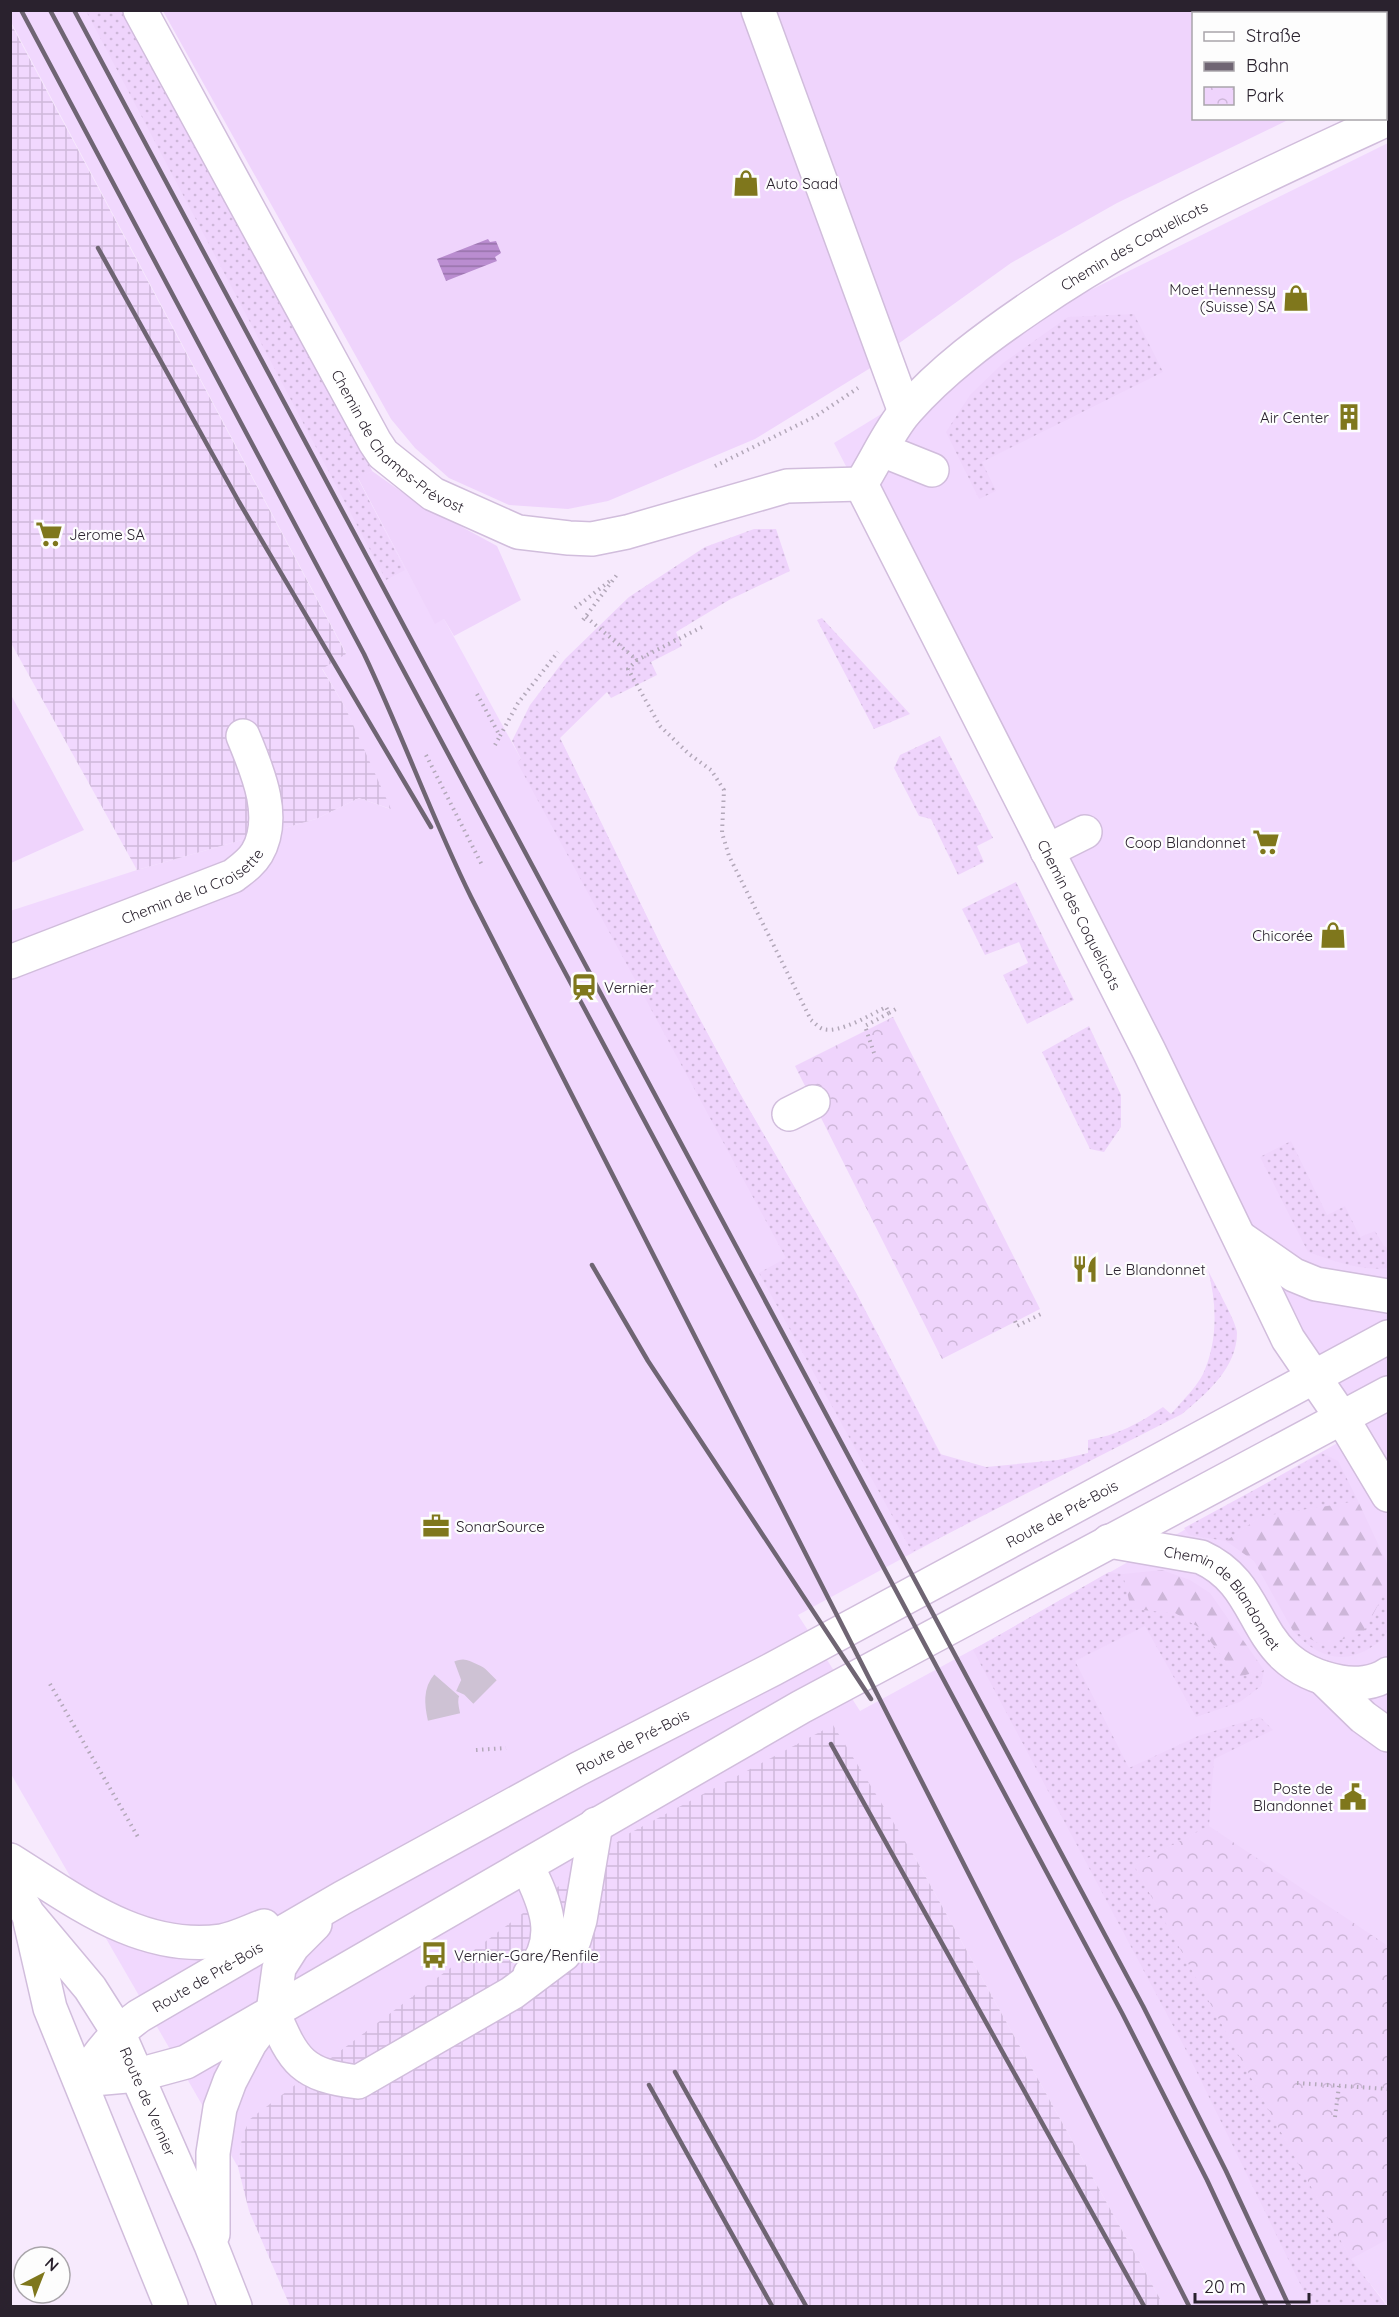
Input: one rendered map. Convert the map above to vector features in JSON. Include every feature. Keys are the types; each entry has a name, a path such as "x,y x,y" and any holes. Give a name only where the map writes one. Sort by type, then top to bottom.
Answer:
{"main road":[{"name":"Chemin de Champs-Prévost","path":"140,10 375,442 388,459 432,494 518,532 592,539 787,486 861,484"},
{"path":"758,10 905,412"},
{"name":"Chemin des Coquelicots","path":"1342,1418 1288,1339 1241,1239 861,484 905,412 954,364 1006,324 1064,284 1233,190 1385,120"},
{"path":"882,450 932,470"},
{"name":"Chemin de la Croisette","path":"10,962 233,876 250,863 258,852 264,832 263,785 243,736"},
{"path":"1047,851 1084,831"},
{"path":"1241,1239 1294,1275 1316,1284 1389,1296"},
{"name":"Route de Pré-Bois","path":"82,2080 97,2054 118,2032 153,2007 342,1898 578,1769 773,1669 1389,1337"},
{"path":"82,2080 138,2075 186,2062 801,1707 1389,1393"},
{"path":"1342,1418 1389,1494"},
{"name":"Chemin de Blandonnet","path":"1109,1541 1201,1557 1212,1562 1236,1581 1272,1645 1294,1665 1323,1678 1353,1684 1382,1678 1389,1674"},
{"name":"Chemin de Blandonnet","path":"1323,1678 1363,1717 1389,1735"},
{"path":"342,1898 293,1946 284,1961 274,1989 273,2012 294,2057 312,2072 358,2082 512,1993 564,1954 574,1940 596,1824"},
{"path":"10,1860 101,1916 150,1937 173,1943 222,1941 342,1898"},
{"path":"512,1993 536,1967 548,1946 549,1924 544,1902 527,1866"},
{"name":"Route de Vernier","path":"10,1882 28,1914 90,1988 118,2032 213,2249 235,2307"},
{"name":"Route de Vernier","path":"28,1914 50,2008 82,2080 171,2307"},
{"path":"213,2249 213,2153 220,2108 230,2080 250,2043 273,2012"}],"path":[{"path":"575,608 620,571 584,618 637,660"},
{"path":"704,626 637,660 628,669 660,726 689,754 711,770 724,790 722,833 729,856 812,1020 823,1029 835,1029 857,1022 886,1007 889,1013"},
{"path":"495,745 518,703 558,652"},
{"path":"477,694 500,736"},
{"path":"426,755 483,867"},
{"path":"874,1053 865,1026 896,1010"},
{"path":"1015,1321 1017,1326 1043,1313"},
{"path":"50,1684 138,1837"},
{"path":"476,1750 507,1748"},
{"path":"1298,2083 1389,2090"},
{"path":"1335,2117 1339,2086"}],"shaded area":[{"path":"11,11 125,11 372,471 358,479 435,623 444,619 521,759 560,738 667,958 739,1092 855,1291 975,1519 798,1615 860,1711 1003,1633 1348,1437 834,443 1056,307 1388,143 1388,2306 1351,2260 1352,2306 1164,2306 913,1854 242,2137 238,2167 11,1774 10,911 137,870 316,819 359,798 390,809 345,707 322,668 346,653 11,22"},
{"path":"10,22 346,654 322,669 345,707 391,809 359,798 316,819 137,870 11,643"},
{"path":"488,239 490,242 496,241 501,253 495,257 497,261 446,281 437,259"},
{"path":"833,1725 913,1854 1164,2306 290,2306 249,2211 238,2167 242,2137 250,2119 628,1834"}],"green space":[{"path":"1340,10 1341,12 1192,12 1192,120 1288,120 1117,203 1011,263 891,349 769,11"},
{"path":"86,11 125,11 365,455 372,471 358,479 405,570 386,580"},
{"path":"163,11 744,11 872,367 755,439 608,501 568,509 509,505 449,478 415,448 391,419"},
{"path":"1134,314 1163,372 982,462 996,491 979,499 946,432 970,395 1003,363 1068,317"},
{"path":"372,471 416,502 497,546 521,600 454,636 444,619 435,624 358,478"},
{"path":"754,529 776,529 790,571 729,600 676,632 682,646 651,662 657,675 611,698 607,692 560,738 667,958 739,1092 855,1291 940,1454 986,1467 1058,1460 1088,1453 1088,1440 1127,1428 1163,1407 1171,1414 1200,1379 1208,1361 1214,1336 1214,1309 1208,1270 1229,1311 1237,1333 1236,1346 1226,1369 1210,1389 1182,1414 912,1552 759,1273 786,1258 517,762 521,759 512,741 530,705 565,659 629,597 705,547"},
{"path":"822,618 910,714 874,729 817,620"},
{"path":"11,695 84,830 10,863"},
{"path":"940,736 993,838 977,846 984,862 958,875 931,819 919,816 894,768 900,755"},
{"path":"1016,882 1074,1000 1027,1024 1003,975 1028,963 1019,942 985,955 962,909"},
{"path":"893,1017 1040,1309 942,1359 795,1066"},
{"path":"1089,1026 1121,1095 1121,1127 1104,1152 1090,1149 1042,1052"},
{"path":"1291,1141 1327,1215 1345,1206 1360,1237 1375,1231 1384,1246 1388,1248 1388,1268 1357,1267 1308,1252 1260,1157"},
{"path":"1322,1453 1338,1461 1358,1501 1260,1517 1226,1541 1189,1535 1184,1528"},
{"path":"1358,1501 1386,1561 1385,1592 1363,1633 1323,1645 1293,1631 1254,1561 1226,1541 1260,1517"},
{"path":"1386,1561 1390,1614 1387,1632 1379,1642 1359,1653 1339,1657 1319,1652 1293,1631 1323,1645 1385,1592"},
{"path":"1162,1570 1190,1580 1210,1593 1264,1670 1238,1677 1200,1628 1175,1613 1131,1609 1123,1574"},
{"path":"1109,1572 1123,1574 1132,1609 1175,1613 1200,1628 1238,1677 1264,1670 1261,1686 1240,1702 1196,1717 1145,1626 1075,1661 1129,1768 1198,1736 1260,1717 1273,1730 1214,1759 1209,1826 1134,1865 1351,2259 1387,2306 1311,2306 1187,2052 973,1650"},
{"path":"1209,1826 1388,1946 1388,2239 1351,2259 1134,1865"}],"tunnel":[{"path":"444,1717 442,1696 450,1682 463,1676 474,1681 485,1692"}],"railway":[{"path":"21,10 364,654 471,897 1189,2306"},
{"path":"50,10 1122,2013 1207,2180 1266,2306"},
{"path":"74,10 1143,2006 1226,2171 1289,2306"},
{"path":"98,248 239,502 431,827"},
{"path":"592,1265 648,1361 871,1699"},
{"path":"831,1744 1144,2306"},
{"path":"675,2072 806,2306"},
{"path":"649,2085 772,2306"}],"place":[{"name":"Auto Saad","path":"746,183"},
{"name":"Moet Hennessy (Suisse) SA","path":"1296,298"},
{"name":"Air Center","path":"1349,417"},
{"name":"Jerome SA","path":"49,534"},
{"name":"Coop Blandonnet","path":"1266,842"},
{"name":"Chicorée","path":"1333,935"},
{"name":"Vernier","path":"584,987"},
{"name":"Le Blandonnet","path":"1085,1269"},
{"name":"SonarSource","path":"436,1526"},
{"name":"Poste de Blandonnet","path":"1353,1797"},
{"name":"Vernier-Gare/Renfile","path":"434,1955"}]}
